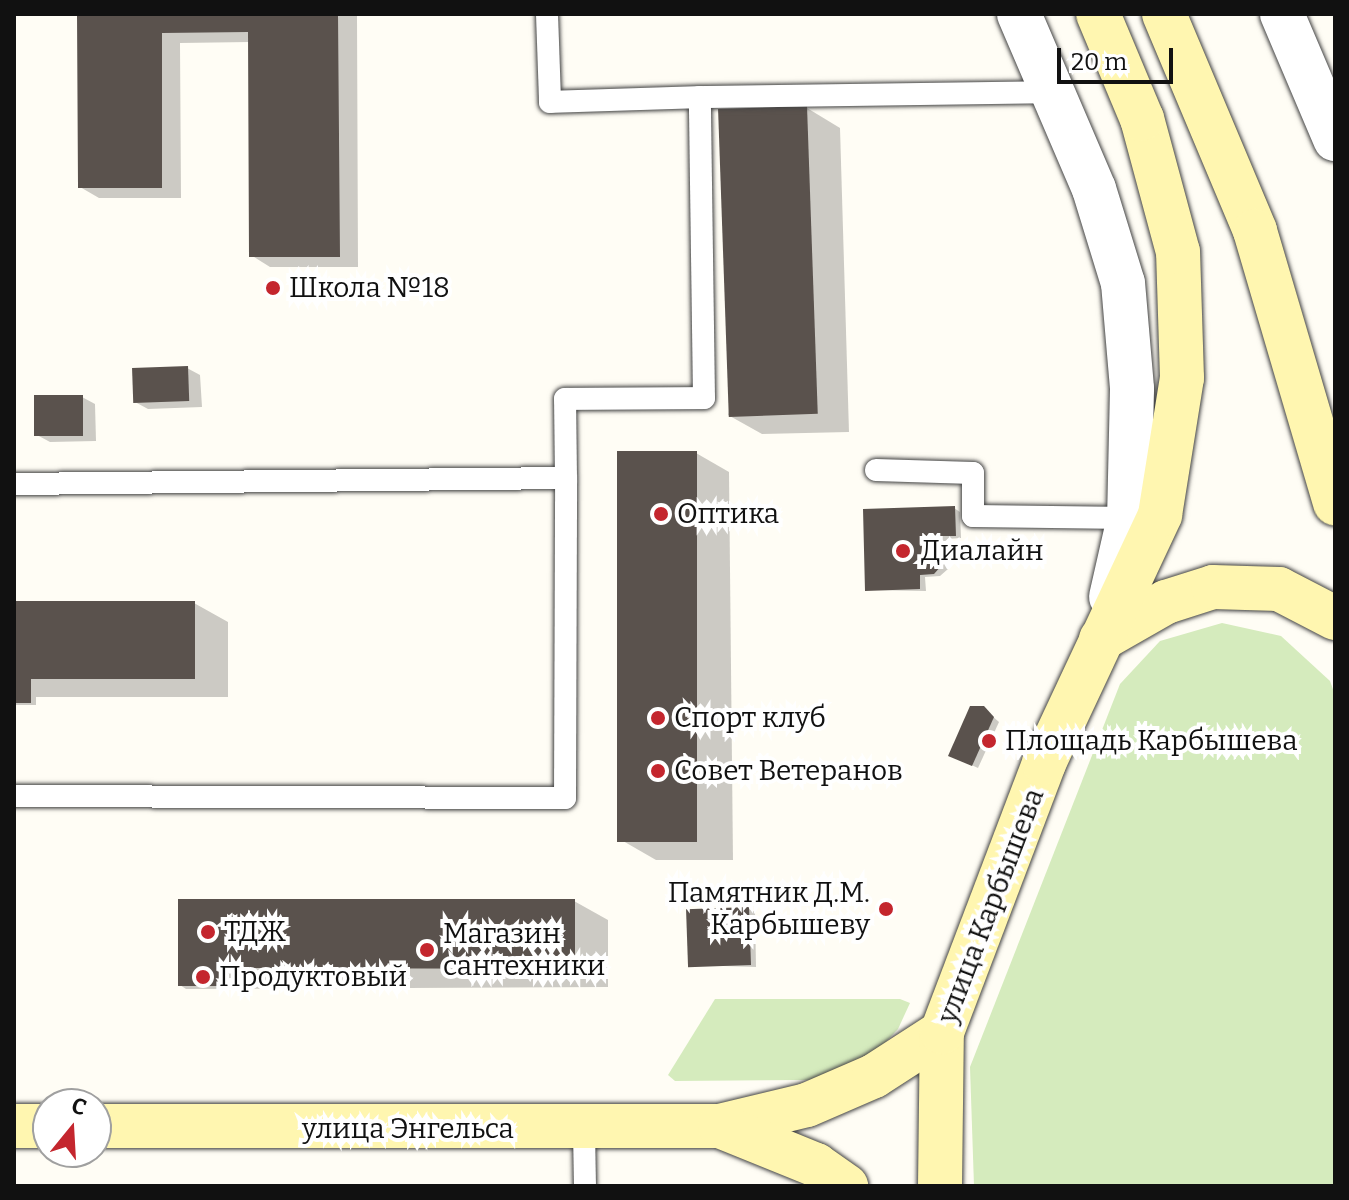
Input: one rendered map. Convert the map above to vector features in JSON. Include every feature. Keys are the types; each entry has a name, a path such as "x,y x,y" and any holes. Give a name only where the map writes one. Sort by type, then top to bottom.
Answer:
{"main road":[{"name":"улица Карбышева","path":"940,1186 942,1032 1039,777 1160,515 1182,378 1178,252 1142,119 1098,14"},
{"path":"1164,14 1255,231 1335,503"},
{"path":"1101,639 1166,602 1213,587 1279,589 1335,618"},
{"name":"улица Энгельса","path":"112,1126 584,1130 720,1126 807,1105 874,1076 942,1032"},
{"name":"улица Энгельса","path":"720,1126 816,1165 846,1186"}],"street":[{"name":"улица Карбышева","path":"1019,14 1094,189 1123,283 1132,389 1129,518 1101,639"},
{"path":"1282,14 1335,139"}],"lane":[{"path":"547,14 550,102 1052,92"},
{"path":"14,796 565,798 565,399 704,398 700,97"},
{"path":"876,470 973,473 973,516 1129,518"},
{"path":"14,484 566,478"},
{"path":"584,1130 585,1186"}],"green space":[{"path":"1222,623 1281,636 1330,681 1335,695 1335,1186 974,1186 970,1067 1120,684 1160,641"},
{"path":"715,999 900,999 910,1003 898,1029 878,1050 811,1080 675,1081 668,1075"}],"building":[{"path":"77,14 338,14 340,257 249,257 248,32 162,33 162,188 78,188"},
{"path":"807,106 818,414 729,417 718,109"},
{"path":"188,366 189,401 133,403 132,368"},
{"path":"34,395 83,395 83,436 34,436"},
{"path":"617,451 697,451 697,842 617,842"},
{"name":"Диалайн","path":"955,506 956,536 941,536 942,565 934,574 920,575 920,589 865,591 863,509"},
{"path":"14,601 195,601 195,679 31,679 31,703 14,703"},
{"path":"970,706 984,706 994,717 972,766 948,756"},
{"path":"178,899 575,899 575,969 227,968 227,986 178,986"},
{"path":"749,907 751,965 688,967 686,909"}],"place":[{"name":"Школа №18","path":"273,288"},
{"name":"Оптика","path":"661,514"},
{"name":"Диалайн","path":"903,551"},
{"name":"Спорт клуб","path":"658,718"},
{"name":"Площадь Карбышева","path":"989,741"},
{"name":"Совет Ветеранов","path":"658,771"},
{"name":"Памятник Д.М. Карбышеву","path":"886,909"},
{"name":"ТДЖ","path":"208,932"},
{"name":"Магазин сантехники","path":"427,950"},
{"name":"Продуктовый","path":"203,977"}]}
